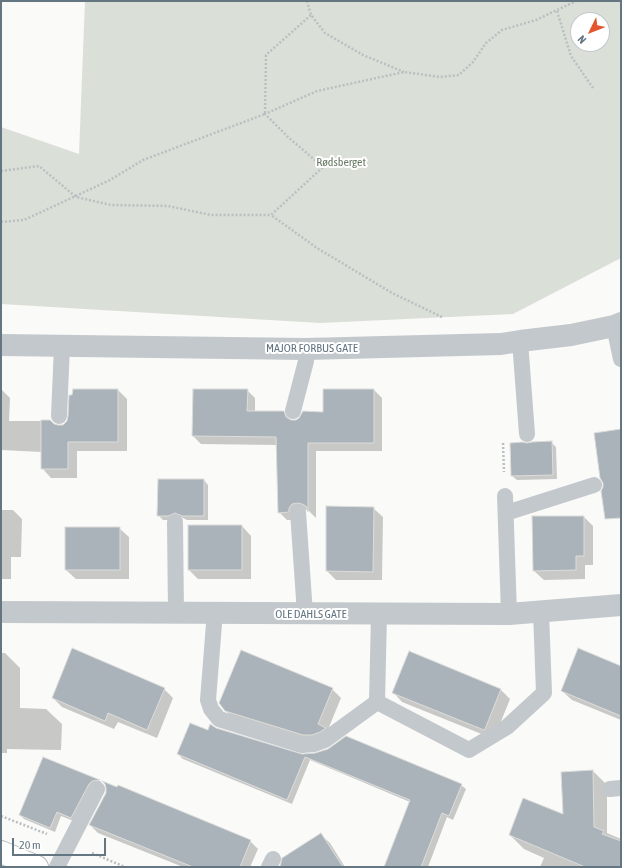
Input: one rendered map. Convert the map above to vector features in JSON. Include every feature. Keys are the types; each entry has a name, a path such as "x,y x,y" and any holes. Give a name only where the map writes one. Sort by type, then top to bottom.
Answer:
{"highway":[{"path":"1,852 37,867"}],"street":[{"name":"MAJOR FORBUS GATE","path":"1,345 306,349 501,344 520,340 571,335 617,324"},
{"name":"OLE DAHLS GATE","path":"1,612 508,614 621,606"}],"lane":[{"path":"617,324 621,358"},
{"path":"520,340 527,434"},
{"path":"59,416 62,346"},
{"path":"292,411 306,360 306,349"},
{"path":"506,513 594,485"},
{"path":"505,496 508,614"},
{"path":"298,512 305,614"},
{"path":"175,522 176,613"},
{"path":"377,702 470,750 506,727 544,693 541,612"},
{"path":"214,613 208,700 211,709 219,719 302,745 314,744 325,740 377,702"},
{"path":"377,702 378,614"},
{"path":"57,867 97,789"}],"path":[{"path":"307,1 311,15 325,33 363,55 404,72 440,77 459,75 473,62 486,43 502,30 536,20 576,1"},
{"path":"557,11 571,56 593,88"},
{"path":"271,215 323,167 288,137 265,114 266,55 311,15"},
{"path":"1,222 24,220 110,180 143,160 265,114 318,91 404,72"},
{"path":"1,171 38,166 76,197 112,205 168,206 210,215 271,215 317,248 392,293 446,319"}],"green space":[{"name":"Rødsberget","path":"85,1 621,1 621,258 513,314 320,323 1,304 1,127 79,154"}],"building":[{"path":"73,389 118,389 118,442 68,442 68,469 41,469 41,420 50,420 54,424 63,425 67,421 69,395 72,395"},
{"path":"193,389 248,389 247,411 284,411 286,417 291,420 296,420 303,411 323,412 323,389 374,389 374,443 308,443 308,512 306,506 298,503 292,504 289,508 289,512 278,513 276,437 192,436"},
{"path":"621,429 621,518 605,519 601,491 603,483 600,478 594,433"},
{"path":"552,441 553,475 511,476 510,443"},
{"path":"158,479 204,479 204,516 182,516 175,513 168,516 157,516"},
{"path":"326,506 374,507 373,572 326,571"},
{"path":"532,516 584,516 584,556 576,556 576,570 533,571"},
{"path":"188,525 242,525 242,570 188,570"},
{"path":"65,527 120,527 120,570 65,570"},
{"path":"72,648 165,688 147,730 108,713 105,721 52,698"},
{"path":"578,648 621,666 621,716 561,691"},
{"path":"241,650 333,688 318,724 326,728 312,735 303,735 225,711 219,703"},
{"path":"409,651 501,689 484,730 392,693"},
{"path":"190,723 208,730 210,724 216,728 302,754 315,753 328,749 346,736 462,784 449,816 442,813 421,867 384,867 410,800 305,757 287,800 177,754"},
{"path":"43,757 100,780 92,781 89,784 71,818 57,812 50,828 19,815"},
{"path":"593,770 594,827 604,831 602,834 621,841 621,867 585,867 509,835 523,798 563,814 561,772"},
{"path":"102,781 117,787 118,785 251,840 240,867 193,867 89,825 106,793 105,784"},
{"path":"321,833 343,867 280,867 282,858"}]}
